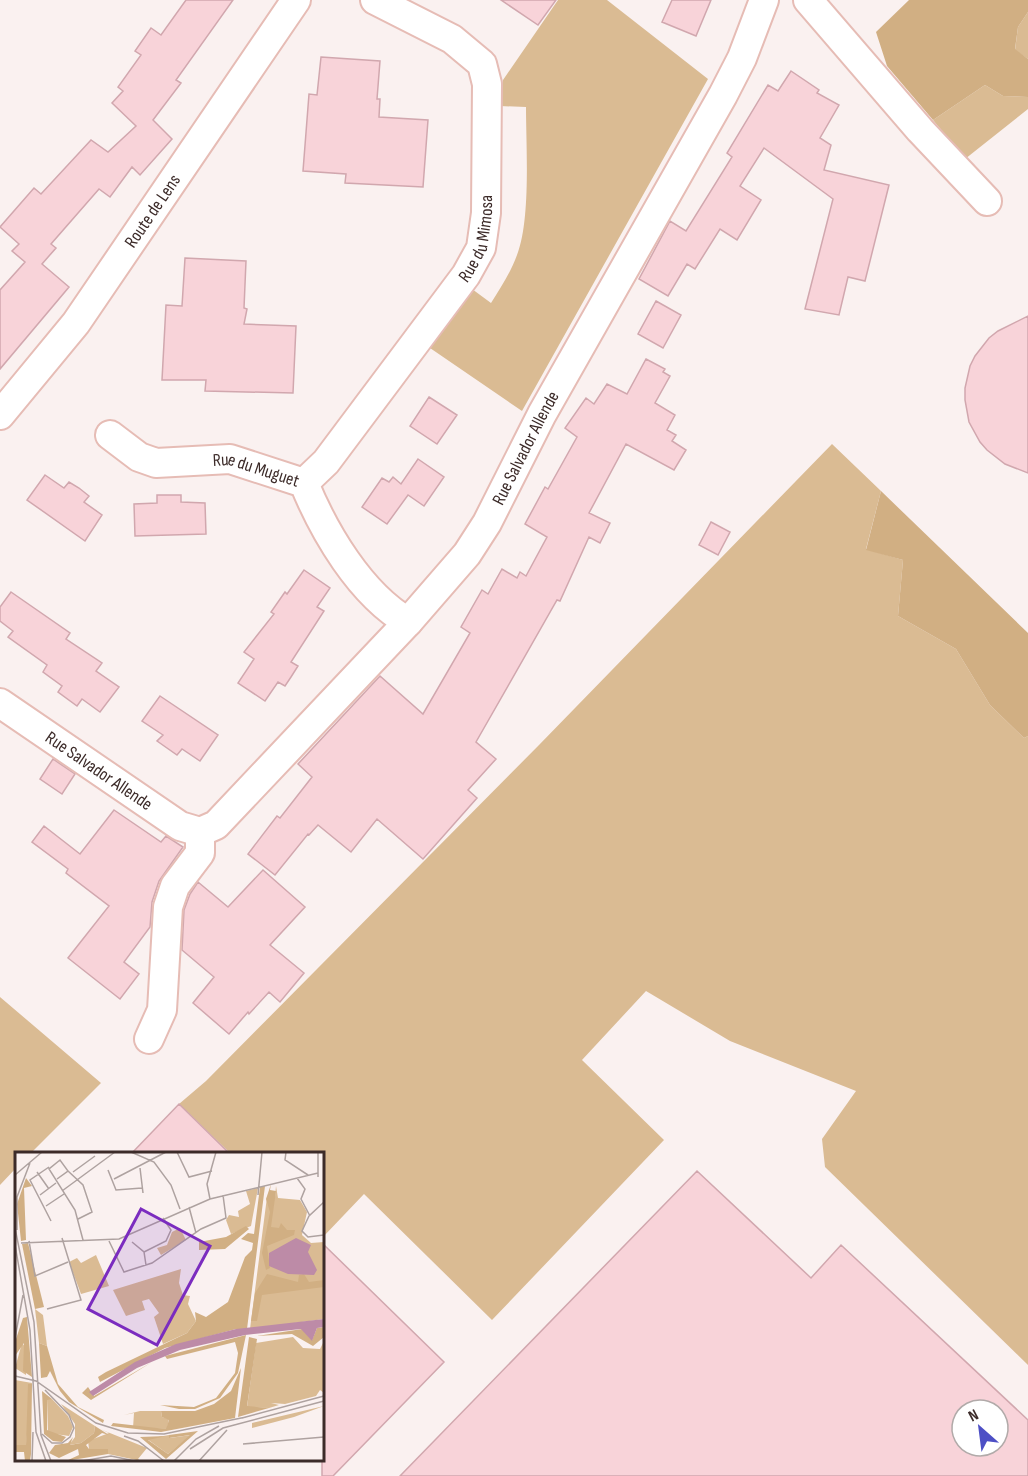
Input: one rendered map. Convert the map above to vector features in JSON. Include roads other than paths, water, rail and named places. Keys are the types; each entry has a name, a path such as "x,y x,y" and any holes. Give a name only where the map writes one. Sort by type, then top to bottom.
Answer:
{"street":[{"name":"Route de Lens","path":"0,415 76,323 296,0"},
{"name":"Rue du Mimosa","path":"304,483 326,462 466,274 481,248 486,213 487,84 482,64 452,39 375,0"},
{"name":"Rue Salvador Allende","path":"0,703 180,826 200,832 216,825 408,622 467,554 488,523 542,414 723,95 742,58 764,0"},
{"path":"808,0 920,130 987,201"},
{"name":"Rue du Muguet","path":"110,435 139,457 156,463 230,459 304,483 322,525 370,592 408,622"},
{"path":"149,1039 162,1010 168,907 175,886 200,853 200,832"}]}
